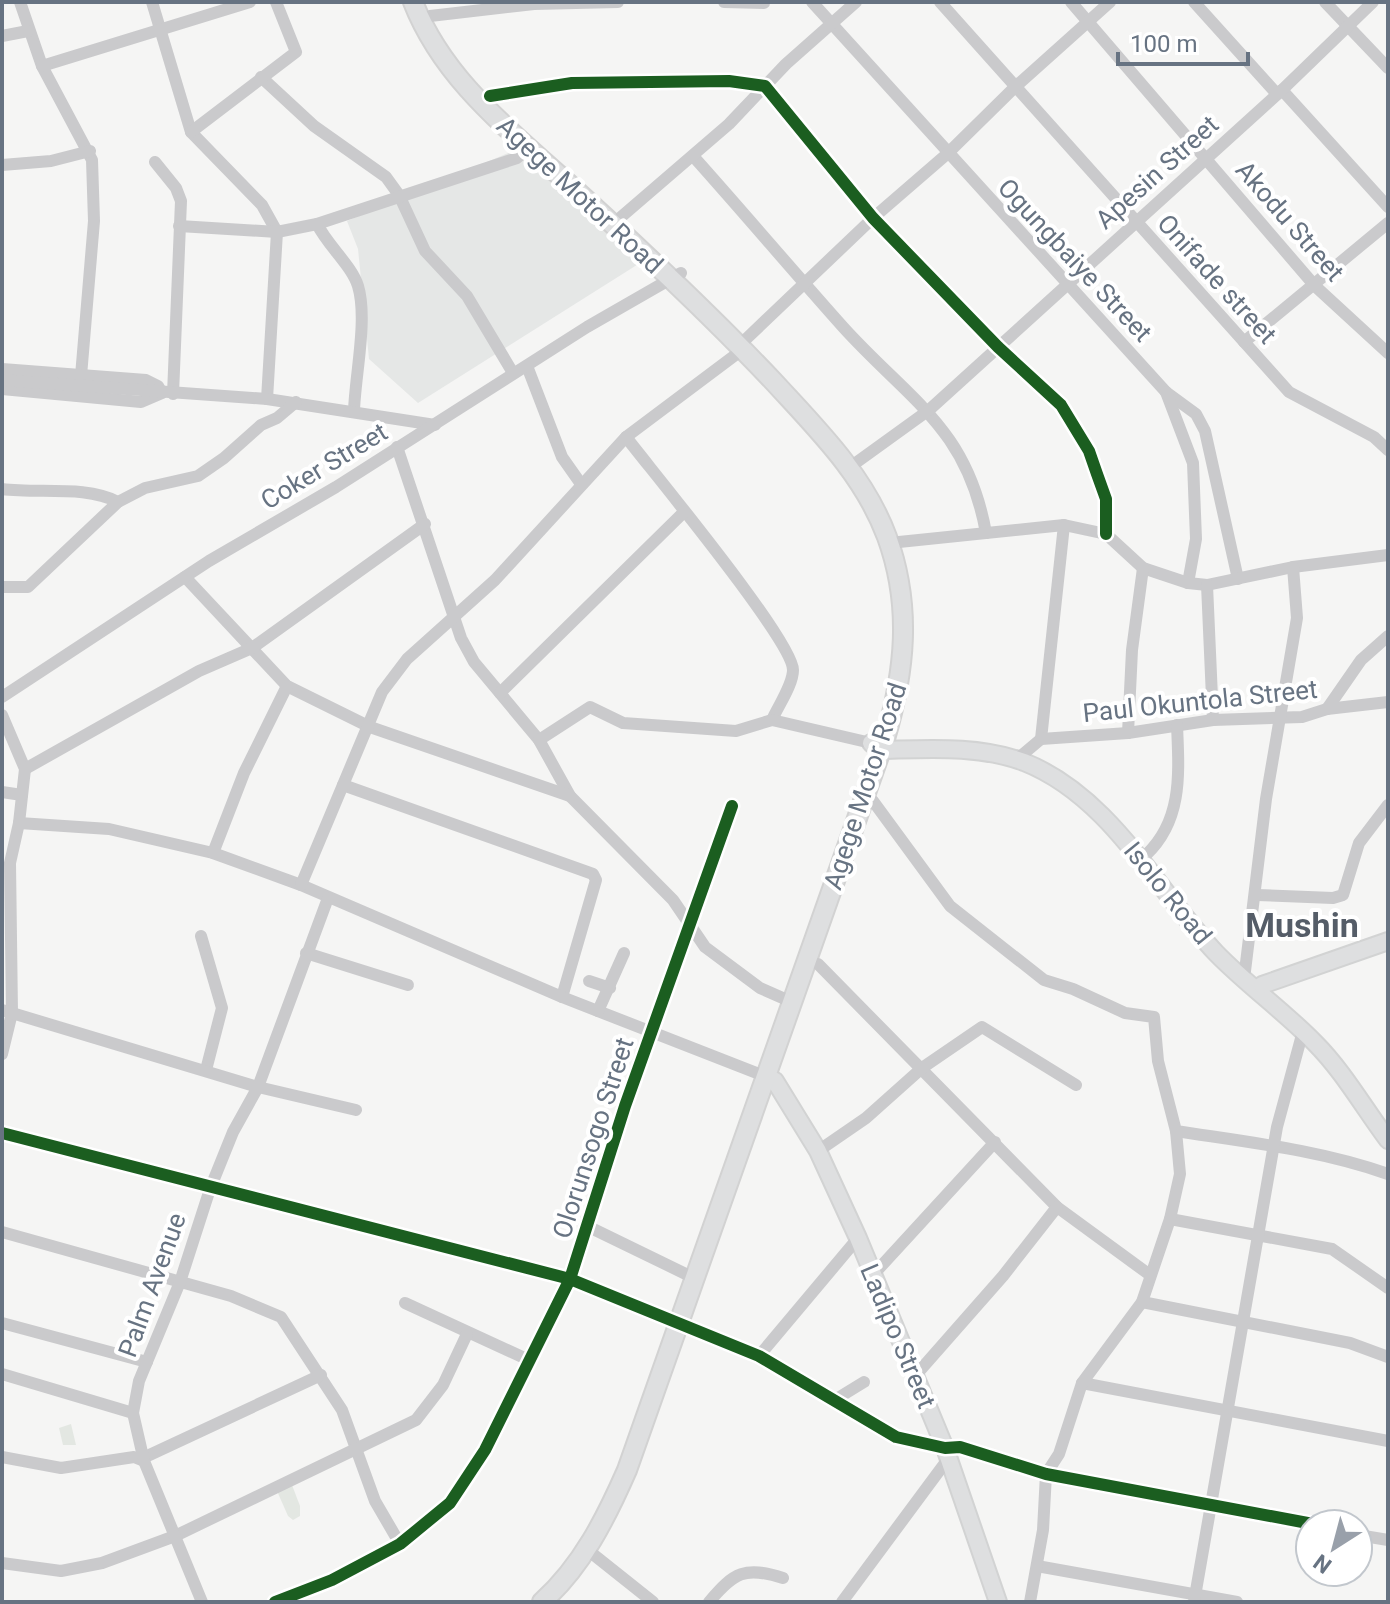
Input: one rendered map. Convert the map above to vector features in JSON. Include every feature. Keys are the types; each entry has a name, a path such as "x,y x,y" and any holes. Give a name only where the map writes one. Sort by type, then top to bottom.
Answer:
{"highway":[{"name":"Agege Motor Road","path":"413,2 429,41 448,67 529,148 677,277"},
{"name":"Agege Motor Road","path":"428,9 448,49 490,96 621,217 857,462 879,495 899,542 913,608 912,663 794,1003 771,1079 684,1323 606,1519 576,1563 542,1602"},
{"name":"Agege Motor Road","path":"555,1602 594,1555 633,1488 684,1323 694,1278 818,964 873,801 896,703 905,631 900,584 887,538 850,466 744,345"}],"main road":[{"name":"Isolo Road","path":"884,744 986,747 1022,755 1084,790 1115,818 1200,924 1245,971 1330,1050 1388,1128"},
{"name":"Isolo Road","path":"884,744 991,754 1022,762 1065,785 1093,807 1127,844 1218,954 1303,1031 1331,1062 1388,1140"},
{"path":"1262,985 1388,941"},
{"name":"Ladipo Street","path":"771,1079 818,1151 858,1238 946,1453 998,1602"}],"street":[{"path":"20,2 42,66 90,151 94,221 81,376"},
{"path":"152,2 191,132 262,205 277,232 267,399"},
{"path":"42,66 250,2"},
{"path":"191,132 296,52 276,2"},
{"path":"428,9 618,2"},
{"path":"724,2 764,3"},
{"name":"Ogungbaiye Street","path":"812,2 1166,392 1196,414 1214,461 1238,579"},
{"path":"621,217 693,156 856,2"},
{"name":"Onifade street","path":"940,2 1289,392 1374,437 1388,450"},
{"name":"Akodu Street","path":"1071,2 1315,286 1388,353"},
{"path":"301,885 388,682 454,614 514,560 626,437 744,345 873,218 947,154 1014,88 1110,2"},
{"path":"1194,2 1388,207"},
{"path":"1325,2 1388,68"},
{"name":"Apesin Street","path":"857,462 929,410 1280,92 1373,2"},
{"path":"2,36 28,31"},
{"path":"261,77 314,126 386,177 399,195 425,251 467,296 513,373"},
{"path":"490,96 572,83 729,81 765,86 873,218 998,347 1061,405 1089,451 1106,499 1106,534"},
{"path":"179,226 277,232 317,224 517,158 529,148"},
{"path":"2,165 51,161 90,151"},
{"path":"693,156 845,329 929,410 979,493 986,533"},
{"path":"155,162 176,188 181,201 162,393"},
{"path":"1244,342 1388,223"},
{"path":"317,224 326,242 358,285 360,313 354,411"},
{"name":"Coker Street","path":"2,697 185,577 435,425 587,327 677,277"},
{"path":"527,366 562,457 581,484"},
{"path":"2,369 146,380 158,386 162,393"},
{"path":"2,380 296,402 435,425"},
{"path":"2,389 141,402 162,393"},
{"path":"1166,392 1193,463 1196,539 1188,583"},
{"path":"2,587 28,587 118,502 145,488 179,483 198,476 234,451 261,425 277,418 296,402"},
{"path":"626,437 748,594 790,657 793,671 772,720"},
{"path":"397,447 454,614 474,662 539,740 570,796 673,900 705,947 731,969 794,1003"},
{"path":"1193,463 1214,461"},
{"path":"2,489 33,493 100,493 118,502"},
{"path":"500,693 684,512"},
{"path":"25,769 199,671 252,648 425,524"},
{"path":"1022,755 1041,739 1064,525"},
{"path":"899,542 1064,525 1106,534 1143,568 1188,583 1207,585 1293,567 1388,555"},
{"path":"1245,971 1257,895 1266,799 1297,618 1293,567"},
{"path":"1128,733 1132,650 1143,568"},
{"path":"185,577 287,686 370,727 570,796"},
{"path":"1207,585 1213,720"},
{"path":"1327,709 1361,660 1388,636"},
{"path":"213,853 244,773 287,686"},
{"name":"Paul Okuntola Street","path":"1041,739 1128,733 1213,720 1314,715 1327,709 1388,702"},
{"path":"539,740 590,707 631,724 736,731 772,720 884,744"},
{"path":"2,715 25,769 19,823 6,864 7,1012 2,1054"},
{"path":"1146,855 1162,840 1173,813 1179,782 1177,725"},
{"path":"343,785 593,874 596,880 562,997"},
{"path":"2,792 22,795"},
{"path":"873,801 950,906 1044,980 1073,989 1125,1013 1154,1017 1158,1061 1176,1131 1180,1174 1170,1219 1142,1302 1082,1383 1059,1454 1046,1474 1037,1566 1030,1602"},
{"path":"1257,895 1333,898 1343,895 1359,843 1388,805"},
{"name":"Olorunsogo Street","path":"275,1602 332,1580 400,1544 430,1522 463,1486 531,1361 570,1279 651,1033 732,806"},
{"path":"19,823 109,829 213,853 301,885 562,997 771,1079"},
{"name":"Palm Avenue","path":"202,1602 144,1459 133,1413 147,1362 180,1282 210,1189 233,1132 258,1087 328,898"},
{"path":"201,936 222,1008 206,1070"},
{"path":"306,953 408,985"},
{"path":"598,1011 624,953"},
{"path":"818,964 1057,1207 1150,1275"},
{"path":"589,981 610,988"},
{"path":"7,1012 258,1087 356,1110"},
{"path":"818,1151 866,1118 922,1068 982,1027 1076,1085"},
{"path":"1194,1598 1258,1234 1275,1146 1303,1031"},
{"path":"1176,1131 1275,1146 1388,1174"},
{"path":"2,1133 210,1189 511,1261 570,1279 759,1356 896,1437 946,1453"},
{"path":"872,1276 995,1142"},
{"path":"915,1376 1003,1276 1057,1207"},
{"path":"1170,1219 1332,1249 1388,1288"},
{"path":"587,1226 694,1278"},
{"path":"2,1232 180,1282 281,1317 342,1410 375,1501 400,1544"},
{"path":"759,1356 858,1238"},
{"path":"1142,1302 1350,1343 1388,1357"},
{"path":"405,1303 531,1361"},
{"path":"2,1323 147,1362"},
{"path":"2,1563 61,1571 102,1563 175,1536 416,1420 443,1385 467,1334"},
{"path":"2,1374 133,1413"},
{"path":"2,1457 61,1468 134,1457 144,1459 321,1375"},
{"path":"833,1401 864,1382"},
{"path":"1082,1383 1227,1413 1388,1441"},
{"path":"842,1602 946,1453 960,1447 1046,1474 1294,1520"},
{"path":"594,1555 653,1602"},
{"path":"1037,1566 1194,1598 1237,1602"},
{"path":"709,1602 727,1581 746,1571 756,1570 783,1578"}],"shaded area":[{"path":"520,148 640,263 418,403 369,359 358,249 347,221"},
{"path":"71,1424 76,1445 63,1445 59,1428"},
{"path":"292,1485 300,1506 300,1516 293,1520 288,1516 277,1491"}],"cycle path":[{"path":"490,96 572,83 729,81 765,86 873,218 998,347 1061,405 1089,451 1106,499 1106,534"},
{"path":"275,1602 332,1580 400,1544 450,1503 485,1450 570,1279 625,1106 732,806"},
{"path":"2,1133 570,1279 759,1356 896,1437 945,1448 960,1447 1046,1474 1294,1520"}],"district":[{"name":"Mushin","path":"1302,925"}]}
